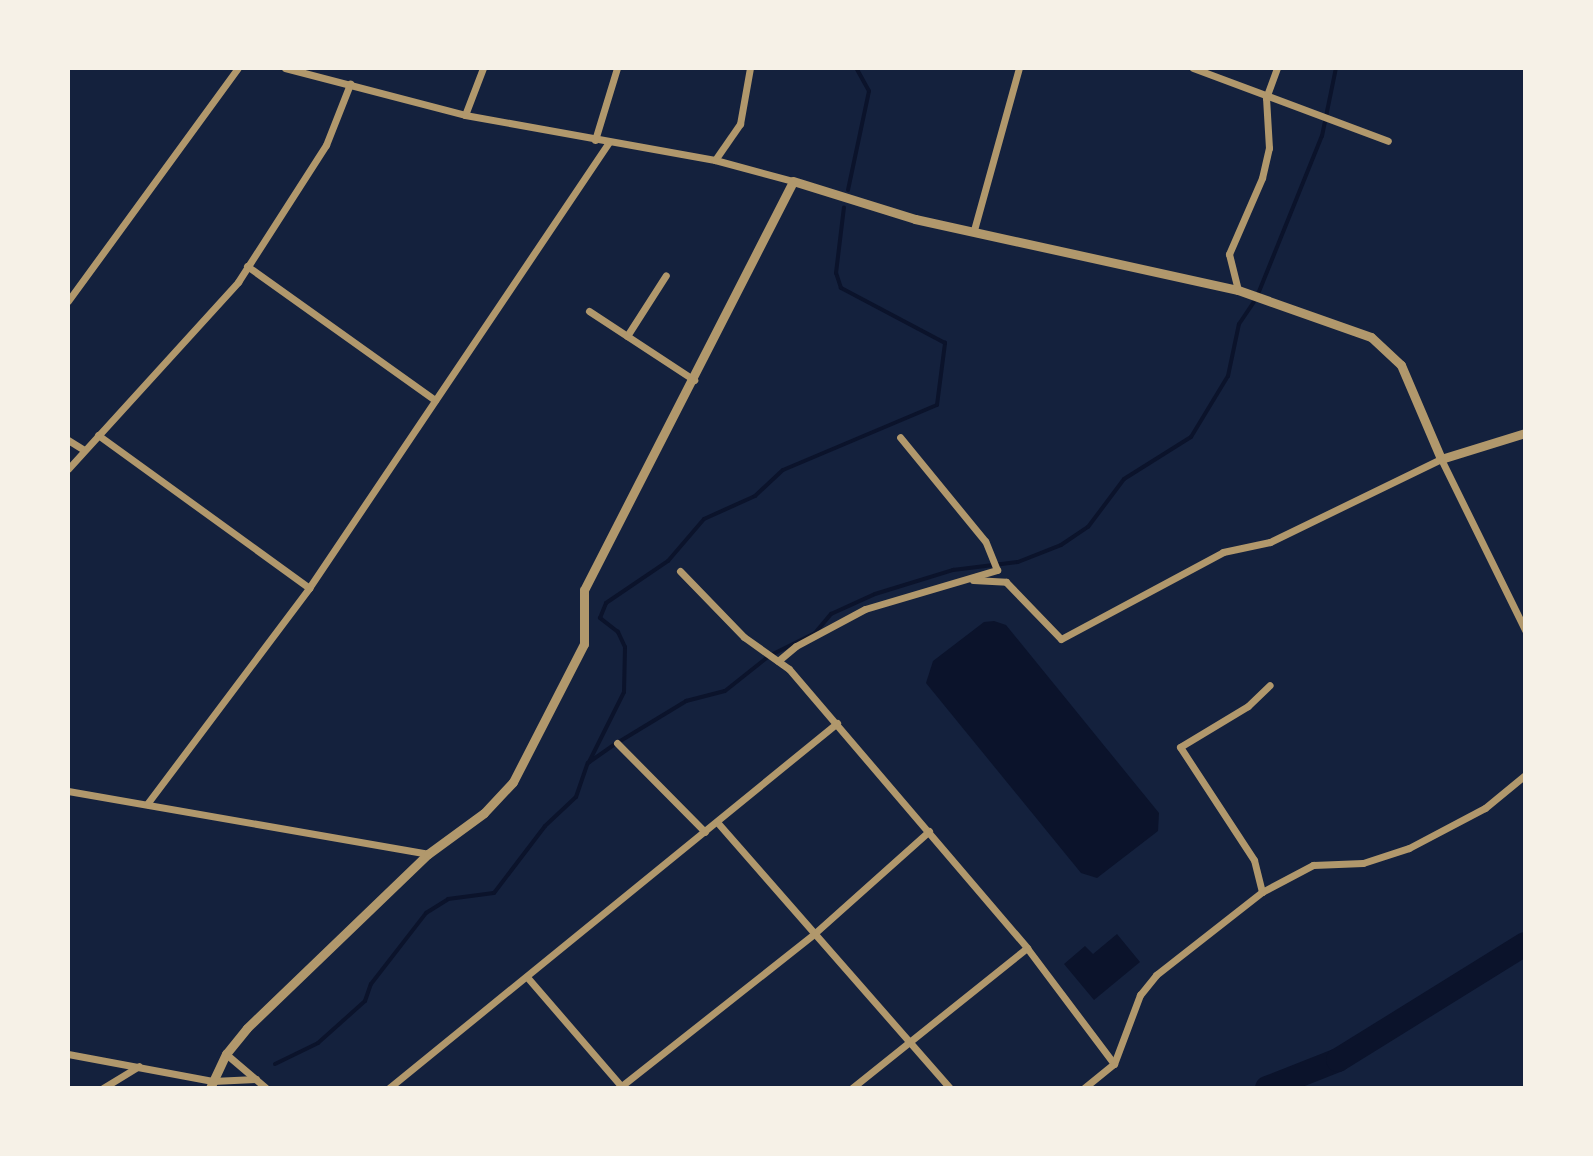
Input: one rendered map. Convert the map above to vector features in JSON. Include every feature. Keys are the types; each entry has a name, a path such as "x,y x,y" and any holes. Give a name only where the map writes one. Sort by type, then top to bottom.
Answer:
{"street":[{"path":"68,301 238,68"},
{"path":"285,68 465,115 715,160 915,219 1238,290 1371,337 1401,365 1441,459 1525,630"},
{"path":"465,115 483,68"},
{"path":"595,140 617,68"},
{"path":"715,160 740,124 750,68"},
{"path":"974,230 1019,68"},
{"path":"1193,68 1266,98 1388,141"},
{"path":"1238,290 1229,254 1269,148 1266,98 1277,68"},
{"path":"68,469 247,266 326,145 350,84"},
{"path":"147,804 309,588 609,142"},
{"path":"211,1084 226,1054 428,854 484,813 513,782 584,644 584,590 793,181"},
{"path":"247,266 435,400"},
{"path":"627,336 666,275"},
{"path":"589,311 694,380"},
{"path":"973,580 1006,582 1061,639 1223,552 1270,542 1441,459 1525,433"},
{"path":"98,435 309,588"},
{"path":"778,661 865,609 918,590 973,580 997,570 994,557 900,437"},
{"path":"68,440 84,450"},
{"path":"680,571 744,637 778,661 837,723 1027,948 1114,1064"},
{"path":"1262,892 1254,860 1180,747 1248,706 1270,685"},
{"path":"389,1088 837,723"},
{"path":"617,743 705,832"},
{"path":"1084,1088 1114,1064 1140,995 1156,975 1262,892 1313,865 1363,863 1409,848 1485,808 1525,775"},
{"path":"68,791 428,854"},
{"path":"717,822 950,1088"},
{"path":"527,977 621,1087 815,933 929,831"},
{"path":"852,1088 1027,948"},
{"path":"68,1054 139,1066 211,1084 256,1079"},
{"path":"226,1054 266,1088"},
{"path":"103,1088 139,1066"}],"water":[{"path":"984,622 1006,625 1159,813 1158,831 1097,878 1081,873 926,683 933,661"},
{"path":"1117,934 1140,962 1094,1000 1064,964 1085,946 1093,954"}],"waterway":[{"path":"848,190 869,91 856,68"},
{"path":"275,1064 318,1043 365,1001 371,984 426,913 448,899 494,893 545,826 576,797 588,763 617,743 686,701 725,691 769,656 815,633 831,614 875,594 953,570 1018,562 1061,545 1088,527 1124,479 1191,437 1228,376 1239,324 1256,299 1322,136 1336,68"},
{"path":"589,762 624,692 625,647 618,632 600,618 606,603 668,561 704,519 755,496 783,470 937,405 945,343 841,288 836,273 844,207"},
{"path":"1267,1088 1338,1060 1525,944"}]}
